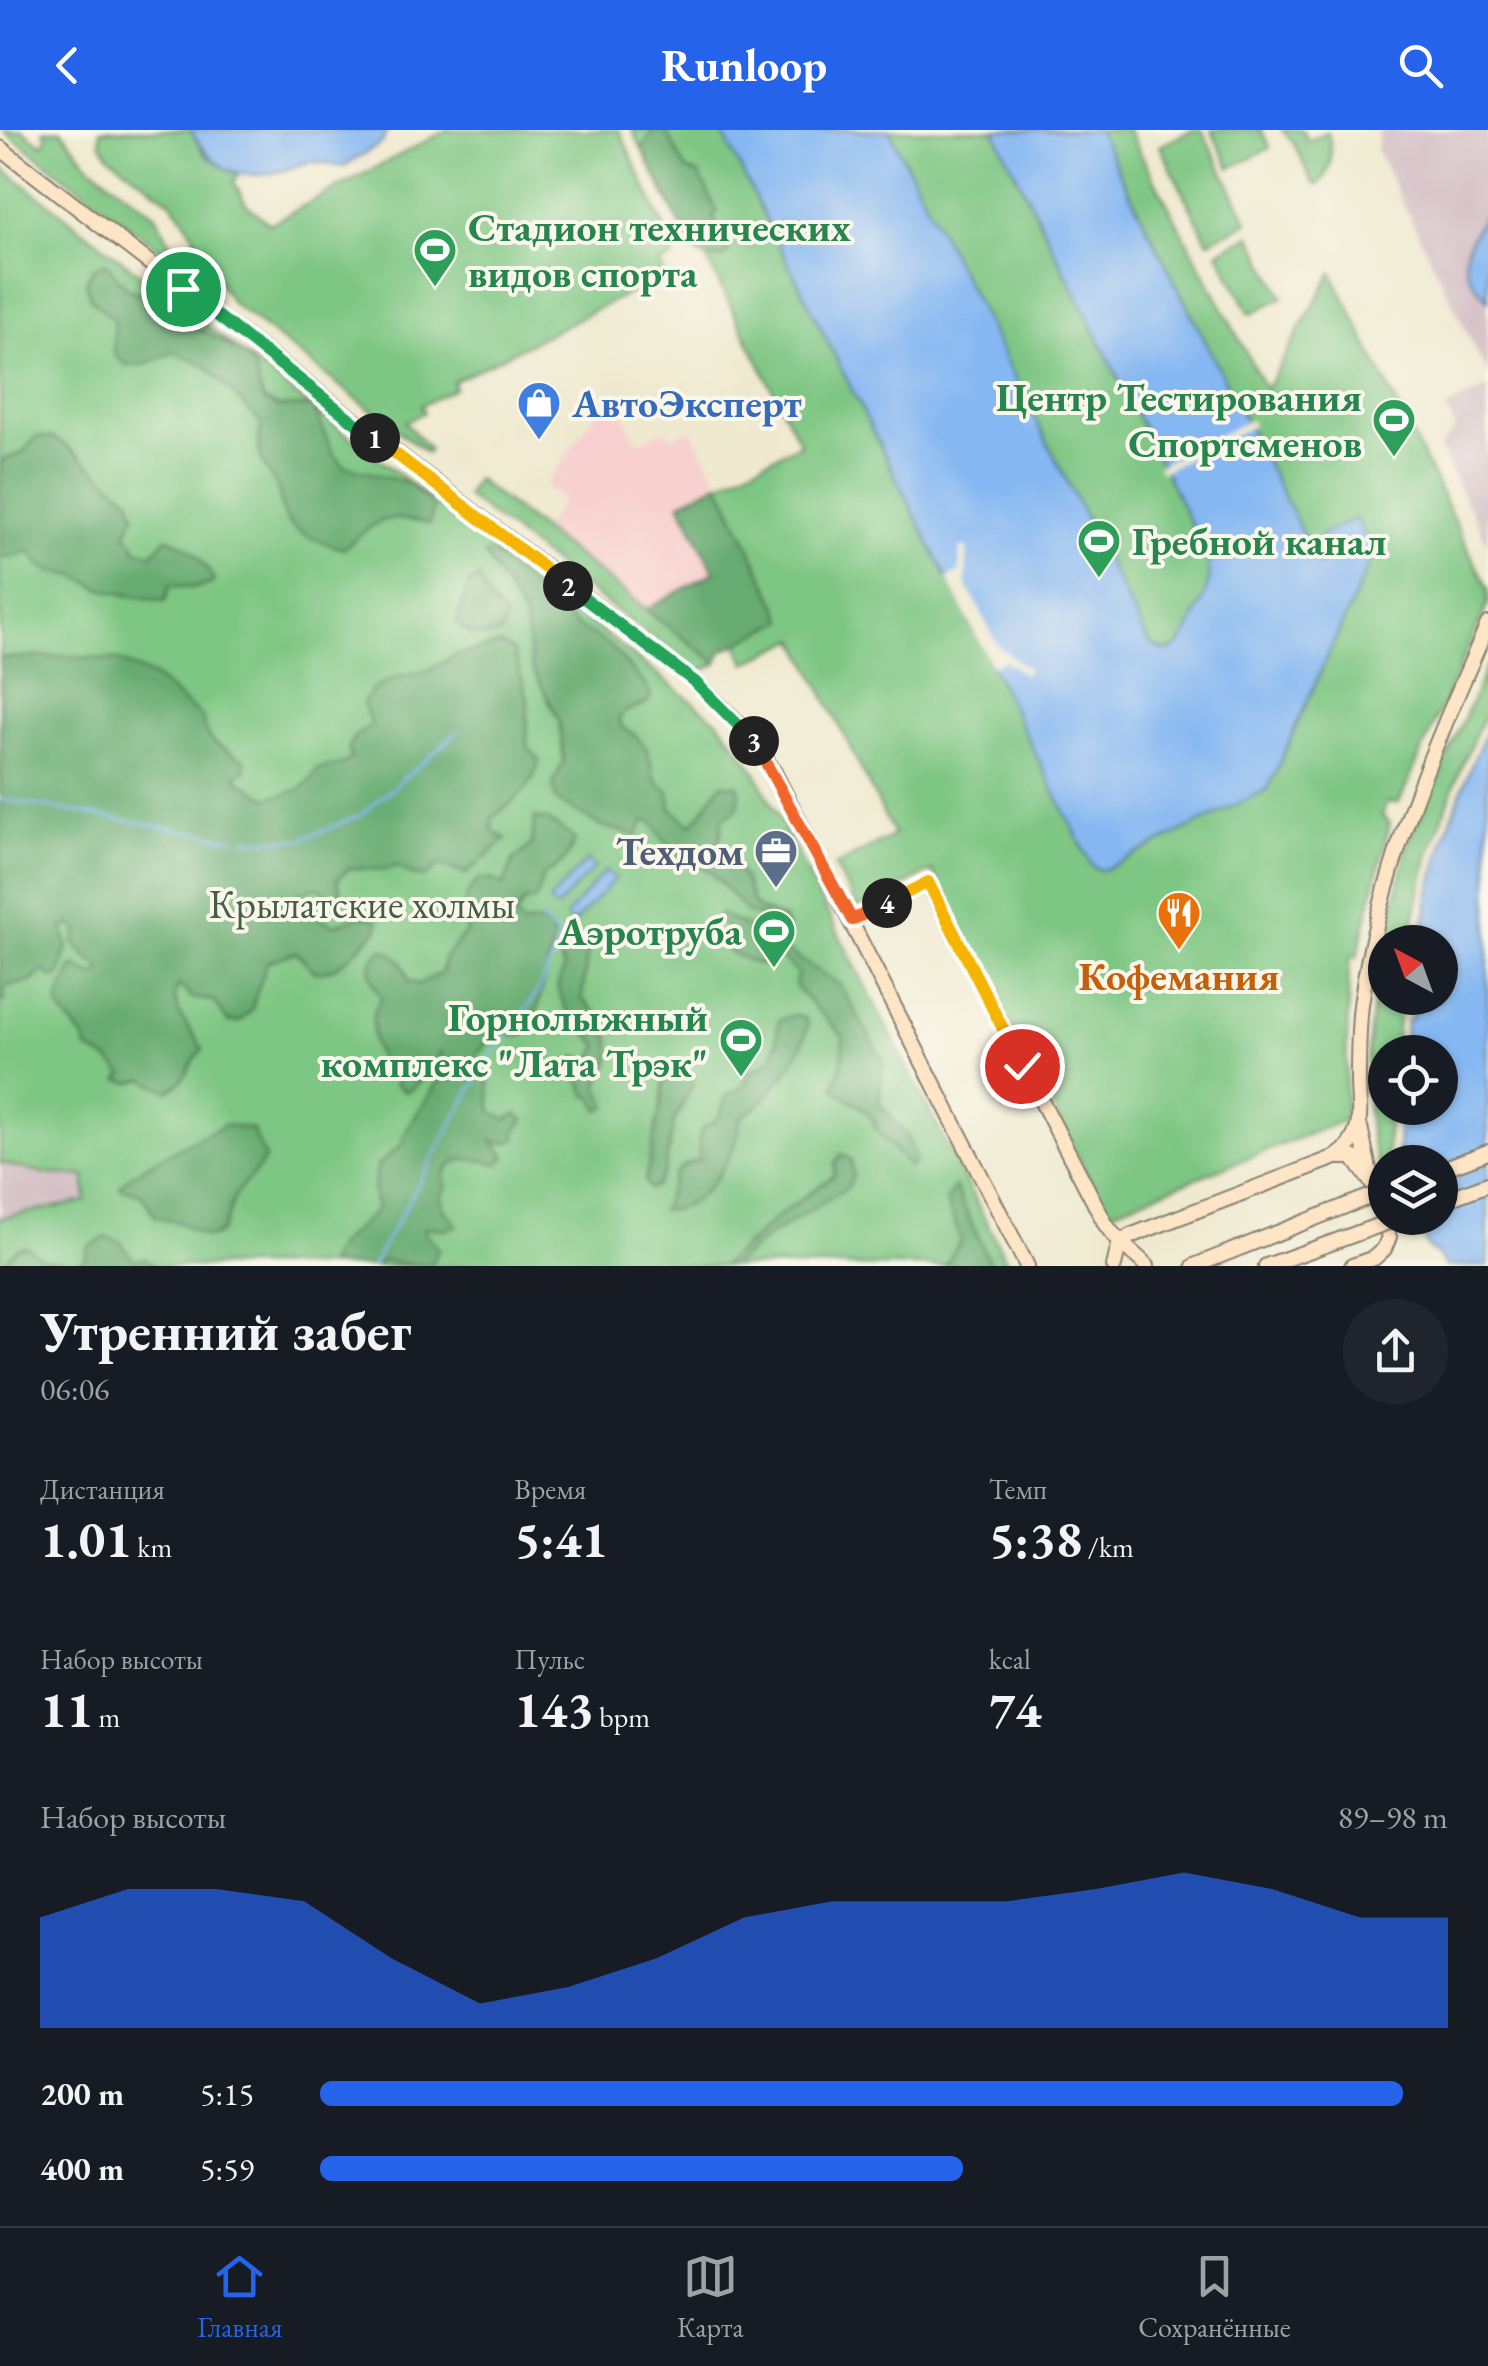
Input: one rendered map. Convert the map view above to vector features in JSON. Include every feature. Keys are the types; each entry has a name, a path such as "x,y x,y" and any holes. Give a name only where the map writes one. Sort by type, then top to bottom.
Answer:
{"main road":[{"path":"0,148 717,702 751,736 852,920 1027,1266"},
{"path":"1368,1153 1359,1122 1358,1046 1367,970 1394,862 1427,764 1488,624"},
{"path":"852,920 928,882 1119,1244 1146,1266"},
{"path":"1114,1266 1119,1244 1130,1236 1336,1157 1350,1145 1359,1122"},
{"path":"1458,1163 1488,1152"},
{"path":"1336,1157 1354,1157 1368,1174"},
{"path":"1458,1195 1488,1184"},
{"path":"1193,1265 1348,1205 1368,1193"},
{"path":"1266,1266 1368,1229"},
{"path":"1352,1266 1374,1258 1384,1249 1389,1235"}],"shaded area":[{"path":"1488,130 1488,375 1377,151 1379,132"},
{"path":"1488,388 1488,545 1439,447 1456,428 1446,407"},
{"path":"616,400 638,442 666,429 670,438 691,429 719,483 680,503 715,572 646,610 542,529 564,500 545,486 597,412"},
{"path":"0,1163 48,1174 85,1176 86,1202 0,1218"}],"green space":[{"path":"3,130 22,130 42,145 47,139 43,130 61,130 90,166 155,215 183,267"},
{"name":"Стадион технических видов спорта","path":"100,130 190,130 205,155 238,175 234,182 246,204 269,224 447,130 619,130 675,251 672,258 660,264 664,275 453,382 455,388 421,406 424,412 405,422 429,449 427,453 231,302 182,216 171,202 109,156 100,142"},
{"name":"Гребной канал","path":"632,130 1128,130 1266,390 1332,273 1488,589 1488,604 1399,802 1386,803 1382,816 1390,823 1357,958 1351,955 1349,969 1345,1120 1107,1213 932,871 857,907 835,866 894,835 796,639 746,663 719,608 730,602 680,503 800,444 707,259 693,250"},
{"path":"654,130 666,130 686,170 699,174 717,211 713,217 729,251 724,257 707,259 693,250 642,149"},
{"path":"1193,130 1202,130 1248,222 1208,242 1160,146"},
{"path":"1211,130 1261,130 1270,148 1230,168"},
{"path":"1282,130 1302,130 1308,141 1327,132 1330,160 1318,185 1313,183 1294,144"},
{"name":"Крылатские холмы","path":"0,166 720,723 754,769 1009,1266 0,1266 0,1218 86,1201 85,1176 48,1174 0,1163"},
{"path":"1251,235 1283,297 1250,314 1218,252"},
{"path":"106,263 127,289 175,304 198,328 242,353 254,366 263,400 279,407 313,406 333,453 344,466 409,483 434,508 429,524 400,519 382,521 343,549 308,537 293,527 283,513 277,486 260,456 262,424 205,365 174,352 143,365 126,365 114,354 114,320 90,298 86,282 94,267"},
{"path":"37,436 54,438 67,446 130,499 135,514 126,534 135,549 152,554 167,538 175,541 195,554 214,581 193,588 170,586 165,601 102,589 76,576 52,572 29,551 0,557 0,461 22,453"},
{"path":"476,479 717,663 700,672 692,669 466,496"},
{"path":"719,483 784,620 721,652 717,663 646,610 714,572 680,503"},
{"path":"493,553 574,624 610,646 647,687 651,695 647,703 624,712 619,719 622,727 647,749 656,781 669,792 671,808 690,825 722,784 738,785 737,809 723,818 719,843 744,878 753,903 784,919 787,927 748,913 709,870 685,859 665,842 652,822 644,821 637,836 599,825 556,800 553,784 564,761 559,720 532,668 524,617 484,554"},
{"path":"479,578 489,600 506,618 501,634 476,636 457,622 469,583"},
{"path":"501,644 513,651 528,698 527,746 539,760 528,787 492,818 493,831 506,839 466,874 439,865 426,877 411,875 397,866 385,870 349,868 337,880 342,895 332,901 319,887 299,892 296,906 330,923 335,925 362,915 378,920 378,930 342,963 325,971 315,972 296,952 267,962 251,1011 239,1022 228,1022 214,1001 192,998 179,985 174,996 180,1015 203,1049 175,1086 168,1091 144,1079 131,1083 119,1080 123,1075 87,1049 60,1009 57,1003 75,966 92,975 100,973 100,966 74,943 78,931 71,924 63,928 68,947 59,977 50,977 45,970 30,982 5,986 5,1001 0,1002 0,658 66,656 117,660 154,677 203,718 211,739 245,760 245,771 236,775 267,798 297,790 308,783 317,769 352,758 348,750 353,738 371,725 363,703 372,690 395,678 430,670 454,656"},
{"path":"1488,665 1488,708 1429,854 1413,925 1389,925 1409,841"},
{"path":"535,818 548,820 575,839 564,861 543,875 536,900 524,902 516,916 522,925 538,922 550,927 554,938 537,1010 523,1035 512,1035 501,1027 472,1061 489,1080 492,1112 506,1119 517,1114 524,1120 516,1131 516,1139 507,1143 493,1141 506,1157 499,1164 461,1160 448,1168 443,1176 447,1188 441,1195 443,1208 457,1225 446,1229 425,1227 439,1249 429,1266 381,1260 377,1266 328,1266 342,1242 377,1209 373,1191 378,1165 402,1145 411,1122 435,1087 442,1063 440,1052 422,1080 405,1092 395,1084 398,1072 383,1067 373,1041 373,1013 381,998 371,979 372,961 382,949 388,951 400,961 409,982 419,984 442,972 445,956 467,931 465,909 469,891 479,879 504,885 513,861 531,845"},
{"path":"720,914 756,931 840,985 883,1060 879,1103 907,1136 916,1161 910,1167 873,1127 876,1126 867,1112 834,1088 842,1063 843,1036 798,990 798,974 772,953 760,965 729,952 724,944 727,928 716,919"},
{"path":"582,938 588,948 582,999 599,1015 611,1044 607,1069 598,1085 607,1106 600,1110 593,1097 587,1096 571,1060 593,1057 599,1046 566,1009 557,987 564,969 559,956 567,939"},
{"path":"795,1015 804,1017 808,1024 800,1048 772,1091 741,1118 736,1141 717,1177 687,1205 661,1210 676,1173 699,1160 699,1135 703,1127 717,1119 726,1095 744,1085 747,1072 770,1059 779,1020"},
{"path":"1372,1015 1398,1015 1397,1035 1370,1035"},
{"path":"677,1067 682,1076 694,1083 674,1122 664,1172 656,1186 649,1189 645,1181 665,1068"},
{"path":"225,1125 252,1129 265,1158 236,1195 225,1224 215,1236 204,1236 155,1216 141,1194 120,1188 150,1163"},
{"path":"1369,1125 1389,1125 1387,1145 1373,1145"},
{"path":"842,1154 851,1160 853,1176 849,1186 763,1240 732,1266 722,1266 777,1217 834,1175 835,1163"},
{"path":"955,1187 991,1266 945,1266 961,1240 946,1200"},
{"path":"106,1237 121,1242 134,1260 145,1258 154,1266 0,1266 17,1248 25,1246 44,1259 76,1264 85,1258 88,1247"}],"water":[{"path":"190,130 387,130 382,143 342,167 311,162 259,175 224,167 206,152"},
{"name":"Гребной канал","path":"721,130 889,130 1148,641 1166,651 1185,637 1205,595 1209,576 1206,554 994,130 1098,130 1318,564 1331,558 1320,536 1356,518 1374,553 1268,789 1106,869 1097,870 1091,864"},
{"path":"1488,207 1488,300 1469,275 1465,255"},
{"path":"1488,728 1488,1266 1445,1266 1428,1248 1422,1235 1458,1235 1458,1145 1398,1145 1399,1125 1458,1125 1458,1035 1405,1035 1406,1020 1412,1015 1458,1015 1458,925 1423,925 1446,833"},
{"path":"587,860 595,867 556,908 549,901"},
{"path":"605,871 615,879 573,924 566,916"}],"pier":[{"path":"1250,420 1253,426 1161,472 1157,466"},
{"path":"960,548 967,548 966,584 998,646 1028,669 1024,674 1004,660 991,666 947,579 960,572"}],"waterway":[{"path":"244,840 303,839 361,815 459,731"},
{"path":"0,799 234,839"},
{"path":"372,1266 484,1067 538,992 559,943 558,935 540,919"}],"place":[{"name":"Стадион технических видов спорта","path":"435,288"},
{"name":"АвтоЭксперт","path":"539,441"},
{"name":"Центр Тестирования Спортсменов","path":"1394,458"},
{"name":"Гребной канал","path":"1099,579"},
{"name":"Техдом","path":"776,889"},
{"name":"Кофемания","path":"1179,951"},
{"name":"Аэротруба","path":"774,969"},
{"name":"Горнолыжный комплекс \"Лата Трэк\"","path":"741,1078"}],"route":[{"path":"183,289 695,682 733,717 751,736 775,774 852,920 928,882 1022,1066"}]}
